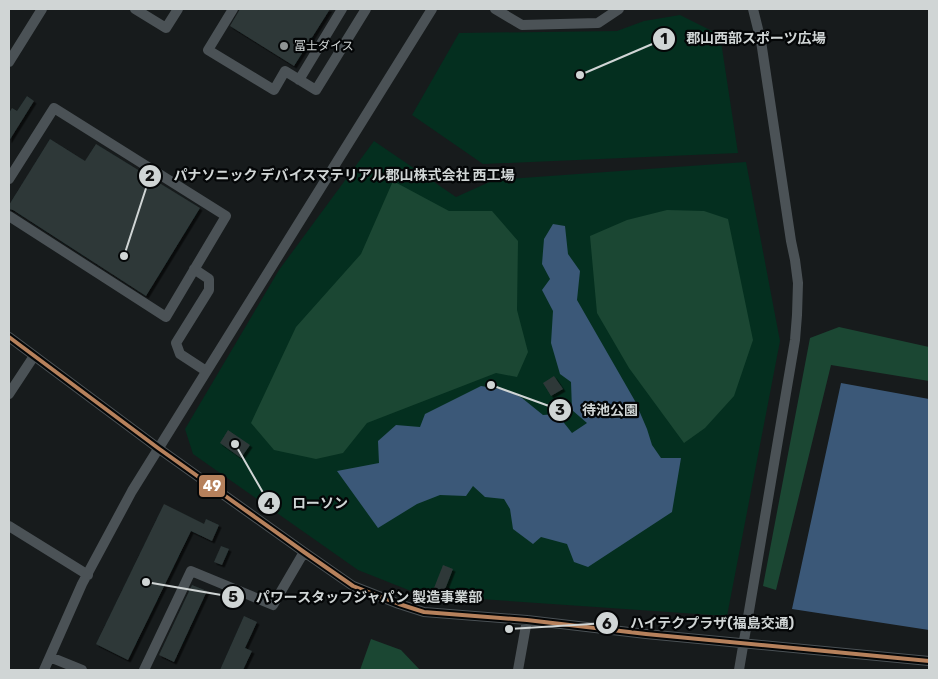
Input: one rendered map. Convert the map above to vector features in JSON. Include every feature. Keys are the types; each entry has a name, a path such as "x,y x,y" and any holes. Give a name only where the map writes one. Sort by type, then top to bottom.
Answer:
{"street":[{"path":"9,62 42,9"},
{"path":"135,9 166,28 178,9"},
{"path":"233,9 208,50 274,90 285,71 316,90 366,9"},
{"path":"299,80 342,9"},
{"path":"44,670 88,575 132,491 432,9"},
{"path":"495,9 522,25 598,24 619,9"},
{"path":"739,670 795,340 798,283 761,41 753,9"},
{"path":"9,180 54,108 226,216 166,317 9,216"},
{"path":"194,269 209,279 209,290 176,343 180,354 206,371"},
{"path":"9,337 158,448 353,586 399,604 424,612 527,620 744,644 929,661"},
{"path":"9,394 34,356"},
{"path":"9,526 88,575"},
{"path":"144,670 191,571 273,605 304,552"},
{"path":"518,670 527,620"},
{"path":"50,657 82,670"}],"green space":[{"path":"680,15 720,35 738,153 483,164 412,115 459,33 617,31 644,21"},
{"path":"374,141 456,197 494,180 746,162 780,341 727,616 421,595 358,570 193,454 185,429 279,270"},
{"path":"393,181 449,211 492,211 518,241 517,310 528,352 517,377 496,373 367,423 343,453 316,459 274,450 251,423 296,327 361,254"},
{"path":"667,210 704,211 728,219 753,340 734,396 705,428 684,443 629,368 597,313 590,236 627,220"},
{"path":"839,327 929,347 929,381 831,365 776,590 763,586 810,338"},
{"path":"371,639 401,650 420,670 360,670"}],"water":[{"path":"553,224 565,226 568,254 580,271 577,300 635,401 652,445 661,458 681,458 672,512 588,567 574,562 567,544 541,537 533,544 513,529 510,509 504,499 485,497 473,486 466,496 440,495 417,504 378,528 337,471 379,463 378,441 396,425 420,427 425,414 481,386 507,390 522,398 543,415 557,414 572,433 587,423 572,410 571,382 560,374 551,343 553,311 542,290 550,279 542,264 544,239"},
{"path":"841,383 929,399 929,630 792,609"}],"building":[{"name":"冨士ダイス","path":"240,9 330,9 294,66 230,26"},
{"path":"27,96 34,101 9,141 9,113 12,108 17,111"},
{"path":"50,139 85,161 96,144 200,208 146,296 9,209 9,205"},
{"path":"554,376 563,389 551,396 543,383"},
{"path":"228,430 250,445 241,458 220,443"},
{"path":"164,504 204,524 206,519 219,525 212,541 191,531 128,660 96,644"},
{"path":"221,546 229,549 222,565 214,562"},
{"path":"443,565 453,569 444,592 434,588"},
{"path":"192,585 207,591 174,662 159,655"},
{"path":"244,616 257,622 245,648 252,651 243,670 220,670"}],"transit line":[{"name":"49","path":"9,337 158,448 353,586 399,604 424,612 527,620 646,634 929,661"}],"place":[{"name":"冨士ダイス","path":"284,46"},
{"name":"郡山西部スポーツ広場","path":"580,75"},
{"name":"パナソニック デバイスマテリアル郡山株式会社 西工場","path":"124,256"},
{"name":"待池公園","path":"491,385"},
{"name":"ローソン","path":"235,444"},
{"name":"パワースタッフジャパン 製造事業部","path":"146,582"},
{"name":"ハイテクプラザ(福島交通)","path":"509,629"}]}
